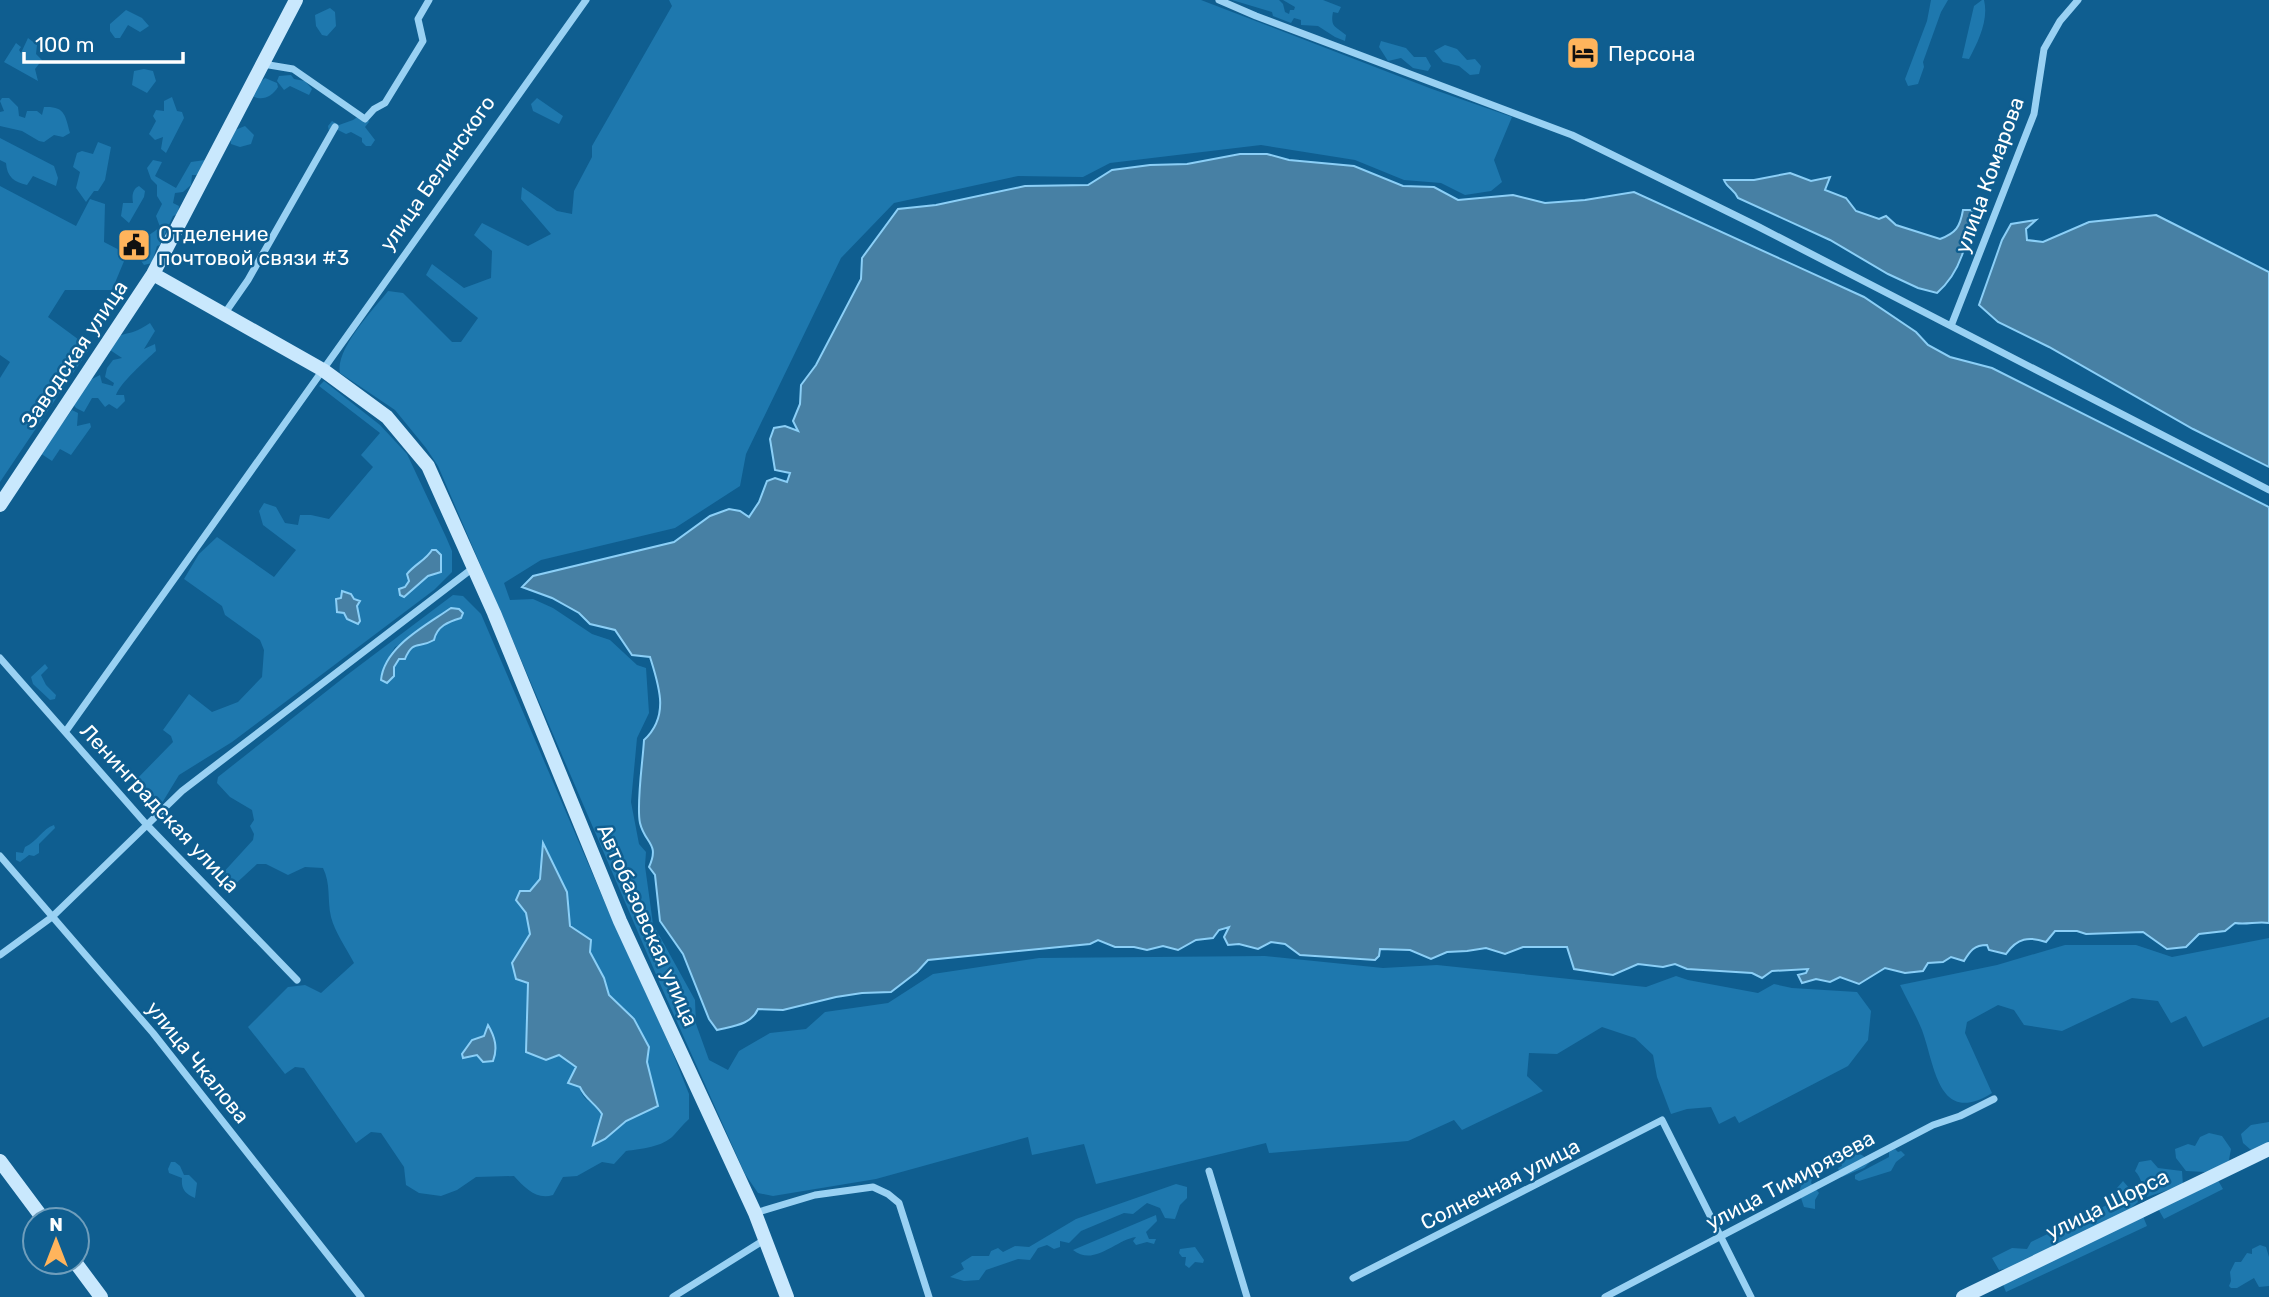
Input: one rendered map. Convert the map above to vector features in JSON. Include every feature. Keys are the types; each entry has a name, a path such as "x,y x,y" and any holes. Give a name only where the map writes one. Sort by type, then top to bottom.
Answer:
{"street":[{"name":"Заводская улица","path":"0,505 153,274 296,0"},
{"path":"263,64 293,69 365,119 384,103 423,41 418,19 429,0"},
{"name":"улица Белинского","path":"65,731 586,0"},
{"path":"1219,0 1572,135 1759,227 2269,490"},
{"name":"улица Комарова","path":"1951,326 2034,114 2045,49 2060,21 2078,0"},
{"path":"225,313 248,280 335,127"},
{"path":"0,955 52,917 182,791 473,568 428,466 387,416 323,370 153,274"},
{"name":"Автобазовская улица","path":"473,568 620,921 755,1213 787,1297"},
{"name":"Ленинградская улица","path":"0,658 146,824 296,980"},
{"name":"улица Чкалова","path":"0,856 153,1033 361,1297"},
{"name":"улица Тимирязева","path":"1605,1297 1933,1125 1960,1116 1994,1099"},
{"name":"Солнечная улица","path":"1353,1278 1662,1120 1722,1236"},
{"name":"улица Щорса","path":"1963,1297 2269,1149"},
{"path":"0,1161 34,1206"},
{"path":"1209,1171 1247,1297"},
{"path":"755,1213 815,1195 873,1187 888,1194 898,1203 929,1297"},
{"path":"1722,1236 1751,1297"},
{"path":"673,1297 766,1239"},
{"path":"85,1276 101,1297"}],"shaded area":[{"path":"669,0 1201,0 1512,117 1494,160 1502,182 1491,191 1465,195 1441,183 1404,180 1355,160 1261,145 1110,163 1083,177 1018,176 894,203 841,258 746,454 740,486 675,528 541,560 504,583 510,600 533,599 553,608 592,634 610,640 637,665 646,668 649,713 637,738 631,802 639,844 646,852 645,866 653,924 695,1000 696,1024 709,1060 728,1070 739,1051 770,1033 806,1029 825,1012 888,1003 933,974 1039,958 1265,956 1383,968 1437,965 1646,987 1676,976 1758,993 1774,984 1792,988 1857,992 1871,1011 1868,1040 1848,1066 1739,1123 1735,1116 1719,1124 1711,1107 1687,1109 1671,1114 1657,1077 1653,1055 1635,1038 1602,1027 1557,1054 1529,1053 1527,1076 1543,1091 1462,1130 1454,1120 1408,1141 1269,1153 1266,1143 1096,1184 1084,1144 1032,1155 1028,1137 876,1179 773,1196 758,1193 745,1174 661,986 438,466 395,410 340,373 340,363 349,341 388,291 403,293 452,342 461,342 478,318 426,275 432,264 464,288 491,278 492,251 474,235 482,223 528,246 551,234 521,199 522,187 557,211 572,214 574,191 592,157 592,146 672,6"},
{"path":"1232,0 1279,0 1289,14 1295,7 1283,0 1323,0 1341,7 1338,13 1333,12 1332,21 1346,35 1345,41 1318,26 1301,25 1301,20 1294,18 1291,23 1273,16 1272,12"},
{"path":"1931,0 1948,0 1923,62 1918,84 1908,86 1905,79 1927,21"},
{"path":"1982,0 1985,15 1982,31 1969,59 1962,58 1974,6"},
{"path":"330,8 335,12 336,26 327,36 322,35 316,26 315,15"},
{"path":"126,10 142,18 149,26 140,32 128,25 120,38 115,38 110,31 110,24"},
{"path":"28,38 37,45 36,54 42,60 35,69 38,81 4,62 16,43 21,47 21,53"},
{"path":"1381,41 1406,48 1414,57 1426,57 1431,66 1428,71 1413,68 1401,58 1388,61 1379,47"},
{"path":"1445,45 1457,49 1467,60 1475,59 1481,66 1479,74 1470,75 1459,66 1443,62 1434,51"},
{"path":"134,71 153,71 156,81 147,93 132,85"},
{"path":"291,75 294,79 305,81 312,89 309,95 290,86 284,90 277,81 279,76"},
{"path":"265,78 277,83 276,91 262,98 251,95 254,88"},
{"path":"172,97 177,111 182,112 184,118 166,153 161,149 163,137 155,140 149,134 156,121 153,116 156,110 164,111 164,101"},
{"path":"2,98 9,98 18,107 19,116 25,118 27,111 37,111 42,115 44,107 60,110 70,133 63,137 54,135 44,142 22,131 0,126 0,112 4,111 0,101"},
{"path":"537,98 563,116 559,124 533,111 531,104"},
{"path":"359,116 366,116 369,122 365,127 375,140 371,146 366,146 362,138 351,132 346,134 338,130 329,131 328,126 332,121 339,125"},
{"path":"245,126 254,135 251,144 240,147 231,144 230,132"},
{"path":"0,138 54,166 58,178 56,186 33,176 27,185 12,178 6,163 0,160"},
{"path":"98,142 111,147 105,180 86,202 76,188 80,172 73,167 77,153 82,151 93,154"},
{"path":"1240,154 1267,154 1289,160 1354,166 1403,186 1434,187 1458,200 1513,195 1545,203 1634,192 1864,297 1916,332 1928,345 1950,357 1992,368 2269,507 2269,923 2235,923 2225,931 2199,934 2186,947 2167,949 2143,932 2086,934 2077,931 2055,931 2046,942 2024,940 2014,945 2006,954 1989,950 1987,945 1983,945 1973,949 1964,961 1951,957 1943,962 1928,963 1923,971 1905,973 1885,968 1859,984 1840,977 1830,982 1816,979 1802,983 1798,975 1806,973 1808,969 1772,971 1762,978 1752,973 1687,969 1675,964 1663,967 1638,964 1613,975 1574,969 1567,947 1523,947 1505,954 1486,948 1447,952 1431,959 1410,950 1380,949 1375,960 1300,955 1285,944 1271,942 1258,949 1239,944 1228,945 1224,937 1229,927 1219,930 1213,938 1196,940 1178,950 1163,946 1147,950 1115,947 1098,940 1090,944 928,960 891,992 836,997 783,1010 758,1009 746,1022 717,1030 709,1019 683,954 660,921 655,875 649,867 652,848 640,823 639,794 644,740 652,731 660,711 657,679 650,657 632,655 615,630 590,624 579,613 552,598 522,587 533,576 674,542 710,516 729,509 740,511 749,517 759,502 767,481 775,478 787,482 790,473 775,470 770,439 774,428 785,426 798,431 793,421 800,404 801,385 816,365 861,279 862,258 898,209 936,205 1025,186 1088,185 1112,170 1187,164"},
{"path":"153,160 162,162 155,176 176,188 191,162 205,160 204,170 198,175 192,175 191,185 183,192 175,193 173,203 179,206 178,214 173,216 160,245 157,246 152,263 144,265 138,246 160,227 156,216 162,204 157,196 157,185 151,179 147,168"},
{"path":"1790,173 1811,181 1830,177 1825,190 1846,198 1856,211 1879,219 1886,216 1896,225 1940,239 1956,229 1963,210 1972,210 1958,266 1937,293 1918,288 1830,240 1738,198 1724,180 1754,180"},
{"path":"0,186 76,226 90,199 105,204 104,242 127,254 112,290 65,290 48,317 90,348 0,482 0,378 10,362 0,355"},
{"path":"139,186 145,191 144,197 129,223 121,216 123,203 133,203 134,191"},
{"path":"2156,215 2269,272 2269,467 2193,429 2049,347 1998,322 1979,305 2002,240 2011,224 2036,220 2026,229 2027,240 2043,242 2089,222"},
{"path":"150,323 155,331 144,349 155,344 156,351 118,390 116,395 124,395 125,401 117,409 109,404 105,407 98,398 92,398 84,412 76,408 72,403 90,380 100,375 102,383 113,386 114,383 105,377 113,360 122,358 110,350 116,338"},
{"path":"324,381 380,425 407,454 452,551 452,572 434,590 232,742 179,775 162,803 152,807 132,784 173,742 171,736 163,730 189,694 212,712 238,702 262,677 264,650 260,640 225,615 222,606 184,579 199,554 217,537 274,577 296,550 263,525 259,511 264,503 276,507 285,523 298,525 300,515 329,519 373,467 361,455 380,433 319,386","holes":["429,555 428,576 404,597 405,587"]},
{"path":"72,410 78,413 77,426 90,423 91,427 71,455 60,449 52,461 40,453"},
{"path":"432,550 441,555 441,572 428,576 404,597 400,595 399,589 405,587 409,581 407,574"},
{"path":"342,591 360,601 357,606 360,621 358,624 347,619 344,613 337,612 336,599 341,598"},
{"path":"453,595 463,596 481,614 689,1094 689,1119 669,1139 652,1147 626,1151 614,1164 602,1162 577,1176 563,1177 553,1195 536,1194 514,1176 476,1177 457,1190 441,1196 419,1193 406,1185 404,1167 381,1133 371,1132 356,1143 304,1068 295,1067 285,1074 248,1027 288,987 305,985 321,993 354,963 333,923 323,868 305,867 288,875 266,864 257,864 232,887 221,875 253,840 254,834 250,826 254,820 252,810 230,797 217,783 218,777","holes":["462,613 444,623 429,643 411,649 406,659 399,659 394,667 383,667 395,647 413,634","544,845 567,892 569,926 590,952 604,978 609,995 634,1019 649,1047 647,1062 658,1106 626,1121 594,1145 602,1114 582,1094 576,1067 559,1055 526,1052 528,982 512,963 530,934 526,913 530,891 540,879"]},
{"path":"451,608 459,609 463,613 461,618 440,628 434,640 411,649 405,659 399,659 394,667 394,676 387,683 381,680 384,668 398,647"},
{"path":"45,664 48,668 41,675 56,695 55,699 50,700 33,684 31,677"},
{"path":"54,825 55,828 39,844 39,853 29,855 20,862 16,860 16,852 23,853 25,847"},
{"path":"543,843 567,892 570,926 591,940 590,952 604,978 609,995 634,1019 649,1047 647,1062 658,1106 626,1121 605,1139 593,1145 602,1114 580,1087 568,1083 576,1067 559,1055 546,1060 526,1052 528,983 516,979 512,963 530,934 526,913 516,900 520,891 530,891 540,879"},
{"path":"2269,938 2269,1017 2203,1047 2186,1016 2171,1023 2158,1001 2132,998 2062,1031 2024,1025 2014,1010 1998,1005 1967,1022 1965,1033 1992,1093 1974,1101 1960,1102 1950,1097 1942,1087 1922,1030 1900,985 1997,965 2065,945 2136,945 2172,957"},
{"path":"488,1025 495,1043 493,1061 483,1062 477,1055 463,1058 462,1054 472,1040 484,1036"},
{"path":"2269,1122 2269,1145 2251,1150 2243,1143 2241,1134 2251,1125"},
{"path":"2209,1133 2222,1136 2231,1149 2228,1165 2205,1172 2186,1171 2176,1158 2175,1149 2188,1144 2195,1146 2200,1137"},
{"path":"1895,1149 1905,1155 1896,1162 1891,1171 1859,1181 1855,1179 1855,1175 1889,1157 1889,1152"},
{"path":"1842,1151 1862,1155 1870,1162 1864,1168 1842,1177 1838,1168 1842,1166 1839,1156"},
{"path":"2151,1160 2158,1168 2182,1171 2183,1185 2147,1197 2135,1171 2139,1162"},
{"path":"171,1162 180,1166 184,1175 189,1175 197,1183 195,1198 184,1191 182,1178 169,1173"},
{"path":"1810,1171 1811,1183 1819,1193 1815,1200 1815,1209 1804,1207 1799,1192 1801,1186 1797,1179 1799,1175"},
{"path":"2215,1175 2223,1189 2164,1219 2157,1207"},
{"path":"2123,1181 2138,1202 2124,1214 2142,1214 2147,1226 2006,1292 2002,1282 2017,1267 1999,1270 1992,1258 2012,1248 2027,1249 2031,1242 2113,1202 2117,1188"},
{"path":"1176,1184 1187,1187 1187,1198 1180,1205 1175,1219 1165,1218 1160,1208 1147,1203 1133,1214 1124,1213 1081,1231 1069,1243 1060,1241 1060,1247 1054,1249 1047,1245 1038,1248 1030,1260 1018,1259 986,1270 979,1280 964,1281 950,1277 964,1269 961,1263 972,1256 989,1256 991,1251 998,1248 1003,1252 1015,1246 1029,1247 1076,1219"},
{"path":"1156,1215 1157,1221 1146,1232 1149,1239 1156,1239 1154,1244 1147,1242 1136,1245 1133,1241 1136,1237 1089,1256 1073,1250"},
{"path":"2260,1245 2266,1247 2269,1257 2269,1286 2259,1287 2254,1278 2237,1288 2231,1288 2230,1272 2235,1262 2241,1262 2247,1253 2252,1254 2252,1249"},
{"path":"1195,1247 1204,1260 1203,1263 1195,1262 1189,1268 1185,1265 1186,1257 1179,1253 1180,1249"}],"place":[{"name":"Персона","path":"1583,53"},
{"name":"Отделение почтовой связи #3","path":"134,245"}]}
